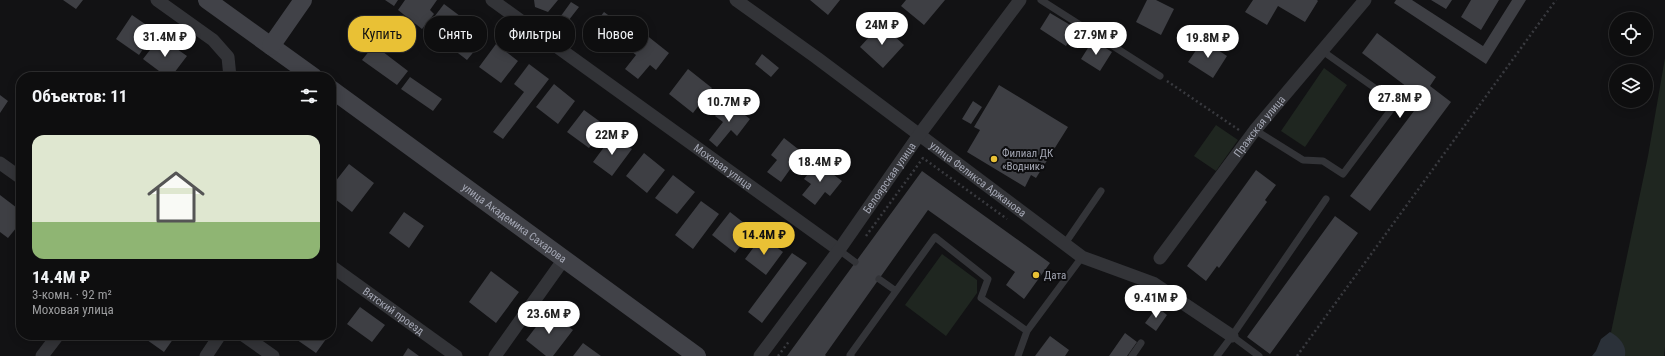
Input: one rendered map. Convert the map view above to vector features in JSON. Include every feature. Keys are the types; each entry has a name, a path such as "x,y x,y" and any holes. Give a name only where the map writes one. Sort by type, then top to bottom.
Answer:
{"street":[{"path":"157,0 213,40 228,57 230,72"},
{"path":"207,0 307,72"},
{"path":"271,46 303,0"},
{"name":"Моховая улица","path":"492,0 838,250"},
{"name":"улица Феликса Аржанова","path":"736,0 817,58 1064,245 1082,257 1153,283 1232,336"},
{"name":"Белоярская улица","path":"760,356 838,250 919,135 1020,0"},
{"name":"Пражская улица","path":"1160,258 1252,134 1321,50 1365,0"},
{"name":"улица Академика Сахарова","path":"336,93 697,356"},
{"path":"0,163 16,174"},
{"path":"494,356 564,259"},
{"name":"Вятский проезд","path":"336,270 456,356"},
{"path":"42,356 54,340"},
{"path":"206,356 217,340"},
{"path":"250,340 273,356"}],"lane":[{"path":"1041,0 1160,76"},
{"path":"1252,134 1303,160 1323,161 1343,174 1396,103 1321,50"},
{"path":"1064,245 1101,191"},
{"path":"1217,356 1326,199"},
{"path":"851,356 850,355 935,237 988,279 982,298 1027,331"},
{"path":"838,250 855,262"},
{"path":"1018,356 1027,331 1082,257"},
{"path":"879,279 896,291"},
{"path":"1232,336 1259,356"},
{"path":"1132,356 1141,342"}],"path":[{"path":"1298,356 1556,0"},
{"path":"1160,76 1252,134"},
{"path":"864,239 924,158 1011,222"},
{"path":"778,356 792,338"}],"shaded area":[{"path":"1665,58 1664,356 1606,356 1648,156"},
{"path":"1324,68 1347,85 1305,147 1281,131"},
{"path":"1216,125 1238,140 1216,171 1194,156"},
{"path":"942,254 977,280 977,293 946,336 905,305"},
{"path":"1610,332 1624,345 1625,356 1592,356 1601,339"}],"building":[{"path":"63,0 83,0 76,9"},
{"path":"385,0 398,0 394,6"},
{"path":"405,0 437,0 430,10 434,14 432,16 424,16 424,26 422,29 416,24 416,16 406,16 398,10"},
{"path":"534,0 558,0 548,12 535,7"},
{"path":"810,0 840,0 828,15"},
{"path":"906,0 945,0 924,25 901,6"},
{"path":"1147,0 1156,0 1174,9 1161,35 1136,22"},
{"path":"1253,0 1318,1 1305,22 1278,6 1267,25 1245,12"},
{"path":"1396,0 1412,0 1483,46 1512,0 1526,0 1486,64 1394,3"},
{"path":"1431,0 1452,0 1446,9"},
{"path":"1471,0 1499,0 1481,30 1461,17"},
{"path":"571,2 579,7 572,16 561,16"},
{"path":"444,4 460,16 435,16"},
{"path":"604,12 609,16 601,16"},
{"path":"1050,13 1077,29 1066,46 1040,29"},
{"path":"132,15 155,31 139,55 116,39"},
{"path":"881,24 904,45 883,68 860,47"},
{"path":"1377,33 1436,77 1430,86 1451,102 1370,211 1350,196 1423,99 1362,53"},
{"path":"648,36 669,53 656,70 650,65 638,79 625,69 636,55 632,52 648,52"},
{"path":"160,37 187,56 175,72 160,72 143,59"},
{"path":"1093,40 1112,52 1100,71 1081,59"},
{"path":"1203,40 1227,56 1213,78 1188,62"},
{"path":"495,45 495,52 506,52 518,61 501,83 479,67"},
{"path":"368,52 383,52 408,71 397,85 362,60"},
{"path":"457,52 474,52 467,60"},
{"path":"762,54 779,68 771,77 755,64"},
{"path":"529,64 549,79 503,139 493,132 524,92 514,84"},
{"path":"688,69 712,88 693,113 669,94"},
{"path":"410,77 442,99 433,111 401,89"},
{"path":"554,84 575,101 558,124 536,107"},
{"path":"999,85 1068,127 1036,178 1031,175 1025,187 967,152 980,130 974,127"},
{"path":"0,95 8,101 0,113"},
{"path":"727,101 750,119 737,136 731,130 717,147 709,140 723,122 715,116"},
{"path":"973,101 982,107 971,124 962,119"},
{"path":"584,110 606,126 589,148 567,132"},
{"path":"613,135 632,149 612,176 593,162"},
{"path":"784,138 807,156 796,172 791,168 781,182 767,172 777,160 771,155"},
{"path":"644,153 665,170 647,193 626,176"},
{"path":"817,162 842,181 830,196 825,192 815,205 802,195 811,184 804,179"},
{"path":"349,164 374,183 352,212 336,200 336,181"},
{"path":"1256,170 1276,185 1265,200 1267,202 1219,268 1217,266 1206,281 1187,266"},
{"path":"922,171 1050,263 1024,299 1006,285 1015,272 928,210 825,355 826,356 787,356"},
{"path":"673,175 695,192 677,214 655,198"},
{"path":"0,195 16,207 16,228 8,238 0,232"},
{"path":"701,201 719,214 693,249 675,235"},
{"path":"404,212 424,226 409,248 389,233"},
{"path":"730,212 753,230 735,253 712,235"},
{"path":"1335,216 1358,233 1270,354 1247,337"},
{"path":"762,236 783,252 766,275 745,259"},
{"path":"792,253 807,263 762,323 748,312"},
{"path":"491,271 519,292 496,323 469,302"},
{"path":"360,307 385,325 372,342 347,324"},
{"path":"1157,307 1167,315 1156,331 1145,323"},
{"path":"548,311 573,330 553,356 546,356 526,340"},
{"path":"1125,333 1137,342 1127,356 1109,356"},
{"path":"1050,336 1069,350 1065,356 1035,356"},
{"path":"147,340 172,340 164,352"},
{"path":"297,340 325,340 316,353"},
{"path":"583,343 601,356 573,356"},
{"path":"408,348 419,356 403,356"}],"place":[{"name":"Филиал ДК «Водник»","path":"994,159"},
{"name":"Дата","path":"1036,275"}]}
